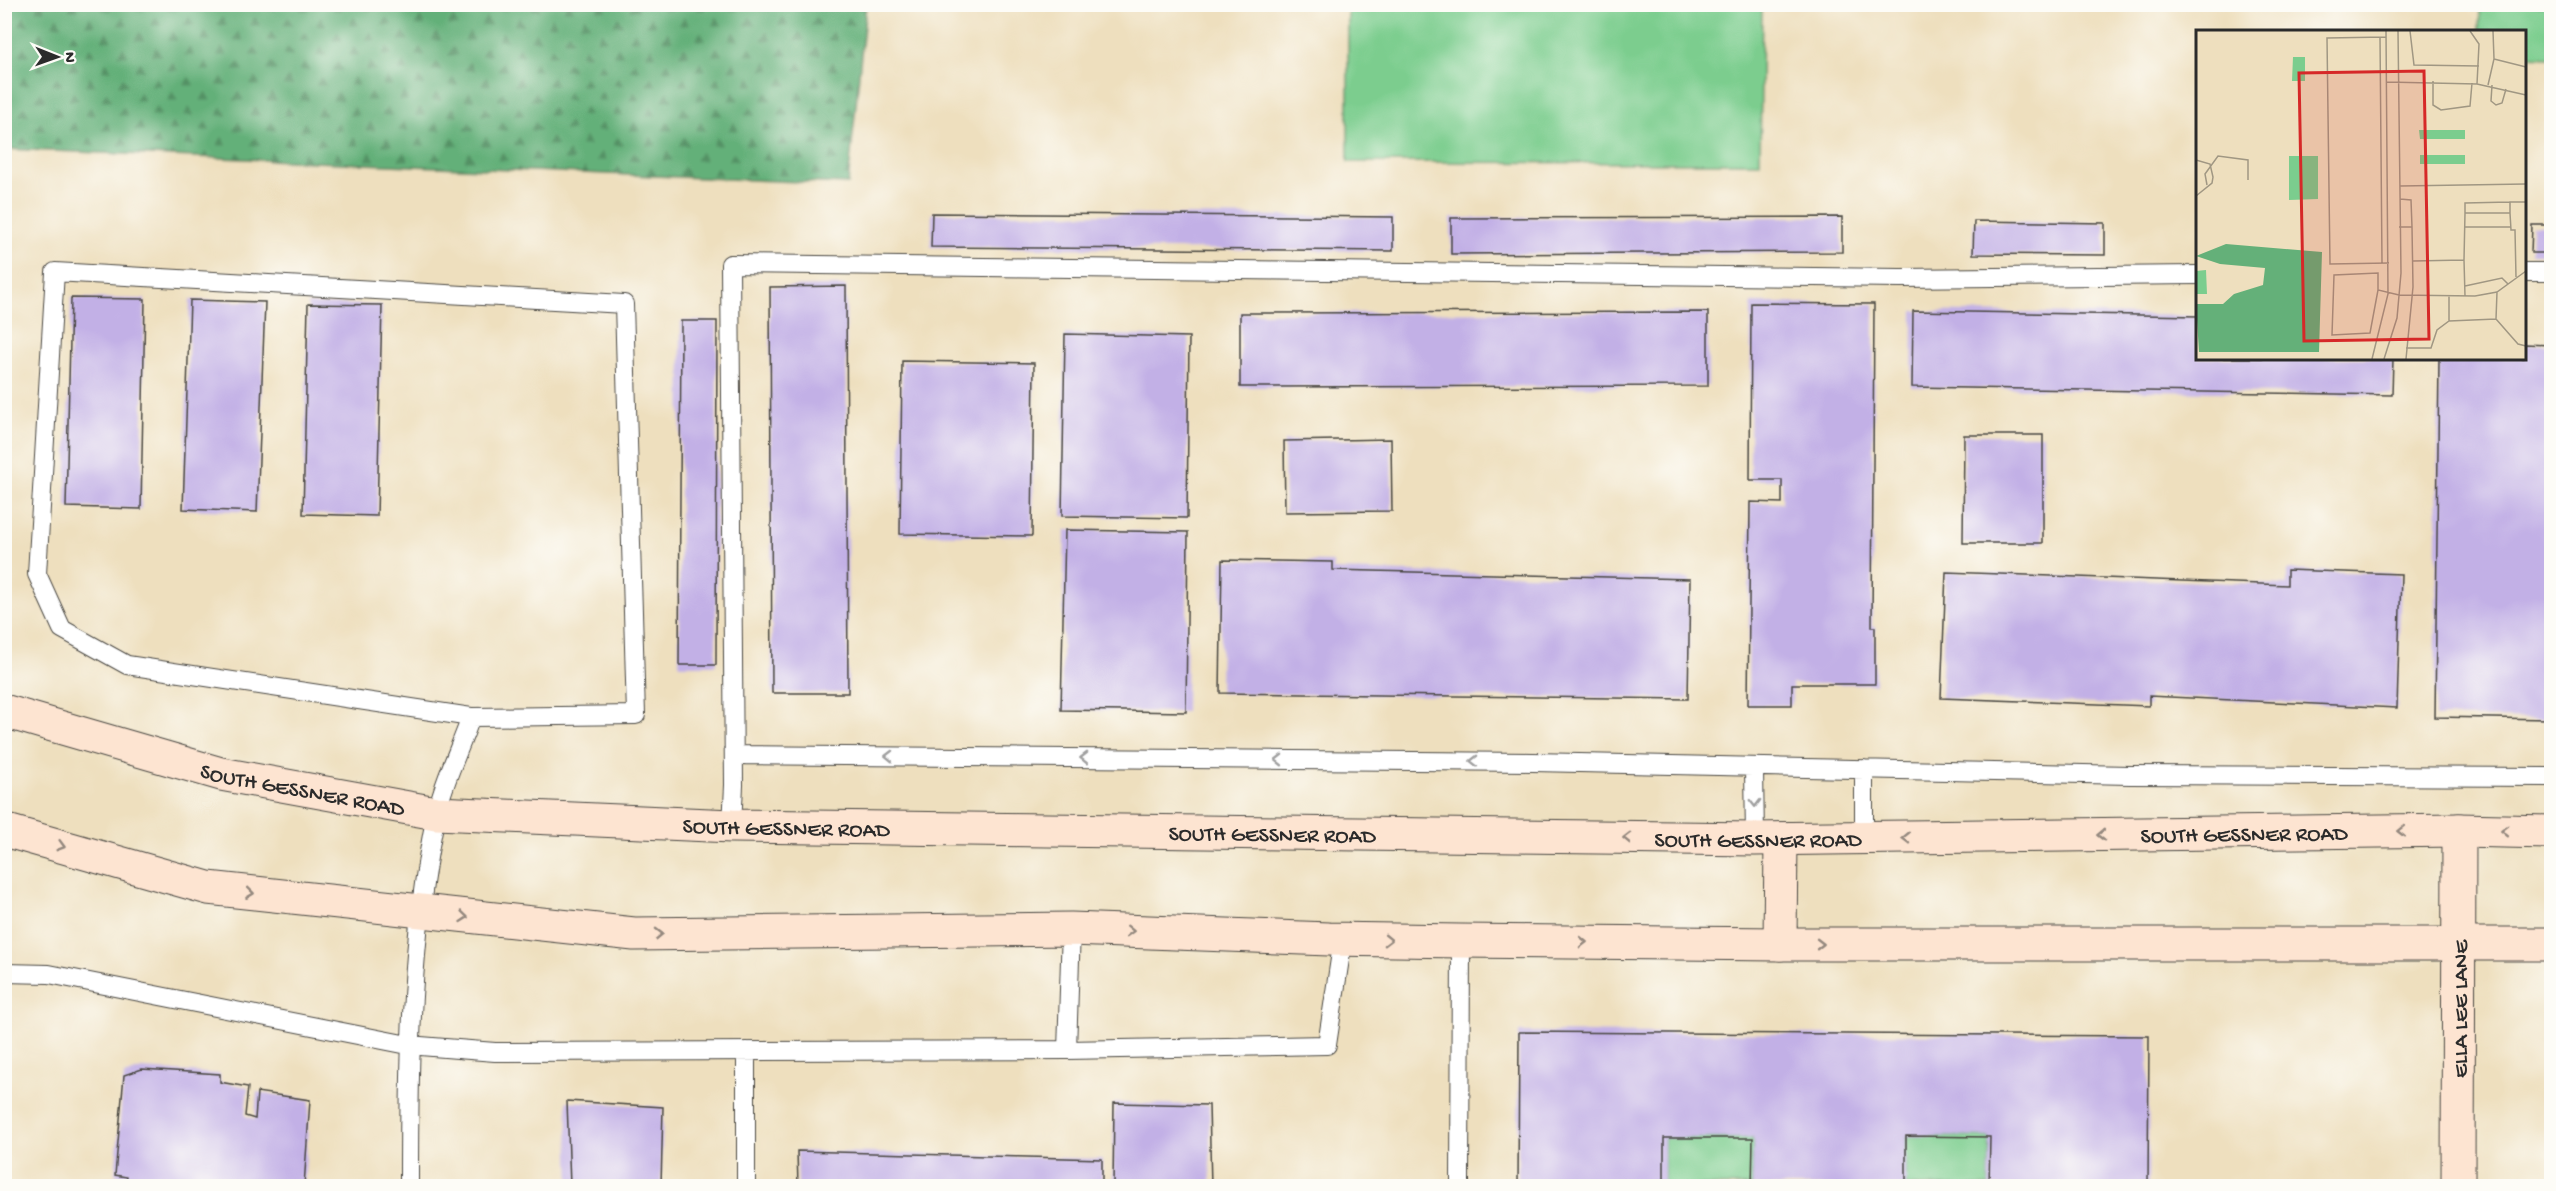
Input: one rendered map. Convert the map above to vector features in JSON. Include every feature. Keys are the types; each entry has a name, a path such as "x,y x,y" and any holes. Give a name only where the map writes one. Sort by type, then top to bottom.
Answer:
{"main road":[{"name":"SOUTH GESSNER ROAD","path":"4,711 222,774 436,813 732,826 1768,839 2459,830 2552,832"},
{"path":"4,830 208,888 634,934 1071,929 1461,941 1780,944 2552,944"},
{"name":"ELLA LEE LANE","path":"2458,1186 2459,830"},
{"path":"1768,839 1780,944"}],"lane":[{"path":"732,826 734,754 730,264 1901,278 2196,276"},
{"path":"54,272 624,304 636,714 471,717 127,666 62,629 37,574 54,272"},
{"path":"2526,272 2552,272"},
{"path":"409,1186 408,1045 420,912 436,813 471,717"},
{"path":"734,754 1533,762 2130,775 2552,777"},
{"path":"1754,767 1768,839"},
{"path":"1864,769 1864,838"},
{"path":"1067,1050 1071,929"},
{"path":"4,973 49,974 408,1045 495,1052 1067,1050 1328,1046 1342,939"},
{"path":"1460,1186 1461,941"},
{"path":"746,1051 746,1186"}],"green space":[{"path":"5,4 866,5 848,184 5,149"},
{"path":"1348,5 1762,5 1760,163 1348,162"},
{"path":"2480,5 2551,5 2551,57 2526,56 2526,30 2479,30"},
{"path":"1906,1136 1990,1137 1989,1186 1906,1186"},
{"path":"1664,1138 1753,1138 1752,1186 1664,1186"}],"building":[{"path":"932,213 1393,217 1393,251 931,247"},
{"path":"1842,217 1842,252 1451,254 1451,218"},
{"path":"1974,221 2105,223 2105,255 1973,254"},
{"path":"2532,225 2552,225 2552,253 2531,253"},
{"path":"846,286 848,693 772,693 770,287"},
{"path":"71,298 145,299 141,509 66,507"},
{"path":"190,300 265,302 257,512 183,509"},
{"path":"1751,303 1874,304 1872,627 1875,627 1875,684 1792,684 1792,705 1748,705 1750,502 1782,503 1782,480 1750,480"},
{"path":"308,304 382,305 377,516 303,514"},
{"path":"1913,311 2196,316 2196,360 2393,360 2392,395 1912,387"},
{"path":"1708,312 1708,386 1240,387 1240,313"},
{"path":"681,321 717,321 716,665 679,665"},
{"path":"1065,334 1189,337 1187,518 1062,516"},
{"path":"2526,344 2552,345 2552,719 2435,717 2439,360 2526,360"},
{"path":"902,361 1034,363 1032,536 900,534"},
{"path":"1964,435 2043,435 2043,543 1963,543"},
{"path":"1391,439 1392,511 1285,512 1284,441"},
{"path":"1065,530 1188,532 1186,712 1061,710"},
{"path":"1222,560 1333,562 1333,570 1690,579 1688,699 1220,693"},
{"path":"2287,570 2401,574 2397,708 2149,696 2149,706 1941,698 1946,572 2287,585"},
{"path":"1519,1032 2149,1036 2148,1186 1989,1186 1990,1137 1906,1136 1906,1186 1752,1186 1753,1138 1664,1138 1664,1186 1518,1186"},
{"path":"142,1069 220,1074 220,1082 248,1087 245,1116 255,1119 257,1092 310,1100 304,1186 126,1186 127,1177 115,1175 124,1075"},
{"path":"567,1101 663,1107 661,1186 570,1186"},
{"path":"1114,1103 1209,1105 1211,1186 1113,1186"},
{"path":"797,1151 1102,1159 1102,1186 798,1186"}]}
